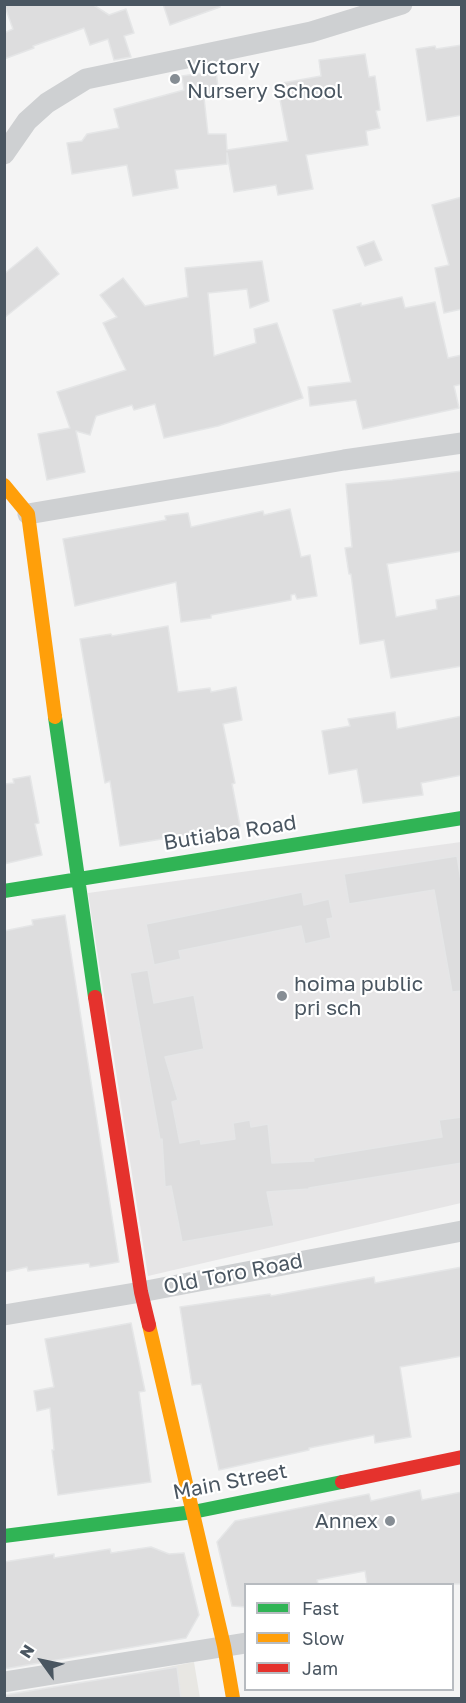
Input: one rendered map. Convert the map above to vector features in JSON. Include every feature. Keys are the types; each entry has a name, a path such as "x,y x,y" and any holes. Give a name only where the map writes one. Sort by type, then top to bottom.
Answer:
{"street":[{"path":"4,154 27,121 47,104 86,79 311,32 402,4"},
{"path":"28,514 344,460 462,443"},
{"path":"4,485 28,514 77,878 141,1292 194,1512 224,1646 233,1698"},
{"name":"Butiaba Road","path":"4,891 462,818"},
{"name":"Old Toro Road","path":"4,1315 141,1292 462,1231"},
{"name":"Main Street","path":"4,1536 194,1512 462,1457"},
{"path":"4,1682 244,1643"}],"shaded area":[{"name":"hoima public pri sch","path":"461,842 461,1203 148,1276 88,893"},
{"path":"194,1662 200,1698 9,1698"}],"building":[{"path":"4,4 92,4 109,15 126,9 134,33 124,36 131,57 114,60 108,39 90,45 84,28 4,59 4,33 13,29"},
{"path":"163,4 220,4 220,7 170,25"},
{"path":"462,45 462,115 427,121 416,49"},
{"path":"365,54 369,77 375,76 380,110 376,111 380,128 366,131 368,145 306,155 313,189 278,195 276,185 234,192 227,153 227,164 175,170 178,188 133,196 127,165 72,174 67,143 82,141 87,134 119,128 114,109 184,90 182,76 216,71 219,96 204,98 208,134 226,134 227,150 288,141 277,84 321,76 319,60"},
{"path":"462,197 462,309 444,313 435,268 449,265 432,205"},
{"path":"374,241 382,260 365,266 357,247"},
{"path":"37,247 59,274 4,318 4,274"},
{"path":"262,261 269,301 250,308 247,289 208,293 214,356 256,343 254,329 277,323 303,398 218,426 164,438 155,404 134,410 132,405 96,416 90,435 76,431 85,472 47,480 38,434 70,428 57,392 126,370 103,323 117,317 100,295 123,278 145,306 188,297 185,268"},
{"path":"402,297 405,308 435,302 448,358 462,355 462,384 454,386 459,408 363,429 356,400 310,406 308,387 351,382 333,310"},
{"path":"462,471 462,551 387,564 396,617 437,609 436,600 462,595 462,666 391,678 384,640 360,644 351,574 349,574 345,548 352,547 346,484"},
{"path":"290,509 301,557 310,555 317,596 297,599 295,594 291,595 291,600 211,615 211,618 181,622 176,582 75,606 63,539 166,520 165,516 188,513 191,527 263,511 264,515"},
{"path":"168,626 178,692 210,688 211,692 236,687 242,720 223,724 235,783 232,784 240,826 120,846 110,781 105,783 80,639"},
{"path":"395,712 397,729 462,716 462,775 421,783 423,795 363,803 357,769 329,774 322,731 350,726 348,719"},
{"path":"30,776 39,823 35,824 42,855 4,864 4,784 14,783 13,779"},
{"path":"457,856 462,887 462,991 452,992 434,890 349,904 344,874"},
{"path":"302,892 304,905 329,899 333,918 327,919 331,938 305,944 301,926 179,951 181,959 154,965 146,924"},
{"path":"65,915 119,1262 90,1267 89,1263 28,1271 27,1267 4,1272 4,931 33,925 32,920"},
{"path":"148,970 154,1003 194,995 204,1049 165,1057 178,1100 172,1102 180,1143 200,1139 201,1144 235,1139 233,1123 250,1120 251,1127 268,1124 272,1163 314,1161 313,1158 442,1137 439,1120 462,1117 462,1163 309,1189 267,1192 274,1226 182,1242 171,1186 165,1187 162,1139 160,1140 130,973"},
{"path":"462,1267 462,1356 400,1367 411,1437 375,1443 374,1435 219,1470 201,1384 192,1385 180,1307 270,1294 271,1296 374,1277 375,1283"},
{"path":"131,1323 145,1391 139,1392 151,1482 58,1495 52,1450 54,1450 50,1408 37,1411 34,1391 54,1387 45,1339"},
{"path":"420,1490 422,1500 462,1492 462,1584 367,1583 365,1571 317,1580 318,1583 244,1583 244,1607 232,1606 217,1542 235,1521 369,1494 371,1501"},
{"path":"151,1547 169,1554 184,1553 199,1615 186,1638 4,1669 4,1562 54,1554 54,1558 110,1549 111,1553"},
{"path":"177,1667 181,1698 4,1698 4,1695"}],"traffic: fast":[{"path":"55,717 95,997"},
{"path":"4,891 462,818"},
{"path":"4,1536 193,1512 342,1482"}],"traffic: slow":[{"path":"4,485 28,514 55,717"},
{"path":"149,1325 224,1646 233,1698"}],"traffic: jam":[{"path":"95,997 141,1292 149,1325"},
{"path":"342,1482 462,1457"}],"place":[{"name":"Victory Nursery School","path":"175,79"},
{"name":"hoima public pri sch","path":"282,996"},
{"name":"Annex","path":"390,1521"}]}
